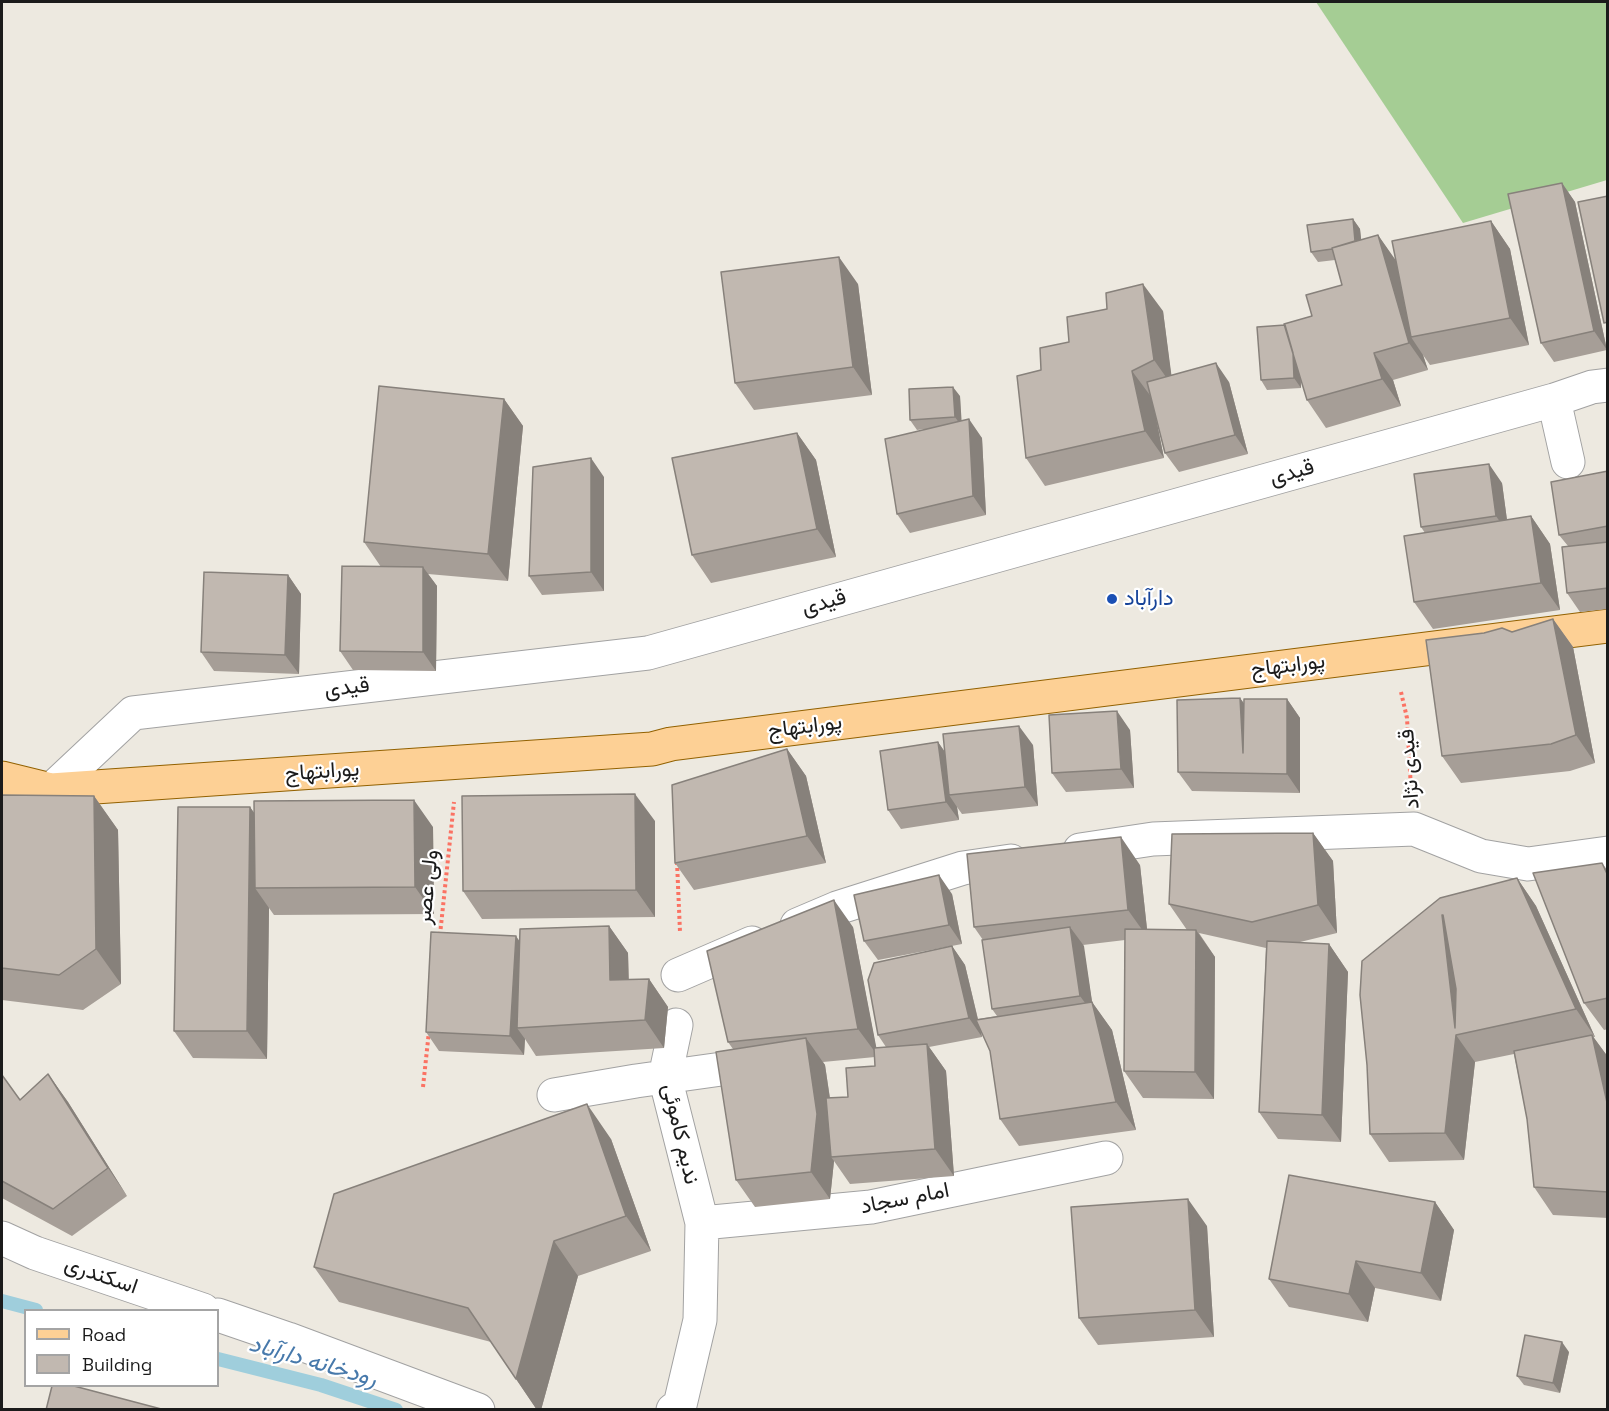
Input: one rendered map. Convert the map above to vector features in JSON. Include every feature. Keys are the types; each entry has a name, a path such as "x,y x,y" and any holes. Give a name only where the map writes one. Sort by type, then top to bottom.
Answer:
{"main road":[{"name":"پورابتهاج","path":"2,778 51,790 652,749 671,744 1608,626"}],"street":[{"name":"قیدی","path":"51,790 134,712 648,652 1554,400 1592,387 1608,385"},
{"path":"1554,400 1568,462"},
{"path":"678,975 837,908 963,868 1153,839 1414,829"},
{"name":"قیدی نژاد","path":"1414,829 1481,856 1528,864 1608,853"},
{"name":"ندیم کاموئی","path":"673,1410 680,1405 700,1320 702,1223 665,1077 676,1025"},
{"path":"554,1095 736,1068"},
{"name":"امام سجاد","path":"702,1223 871,1207 1106,1158"},
{"name":"اسکندری","path":"2,1238 35,1253 197,1309"},
{"path":"219,1316 288,1339 478,1410"}],"path":[{"name":"قیدی نژاد","path":"1393,653 1407,718 1414,829"},
{"name":"ولی عصر","path":"440,936 459,762"},
{"path":"676,851 680,922 678,975"},
{"path":"423,1087 429,1029"}],"green space":[{"path":"1316,2 1607,2 1607,180 1463,223"}],"building":[{"path":"1562,183 1594,331 1541,343 1508,194"},
{"path":"1608,196 1608,322 1604,323 1578,202"},
{"path":"1353,219 1355,241 1332,249 1311,252 1307,225"},
{"path":"1491,221 1510,318 1411,337 1392,241"},
{"path":"1378,235 1409,343 1374,353 1382,379 1307,400 1284,324 1312,316 1306,295 1342,285 1332,248"},
{"path":"839,257 853,367 735,383 721,272"},
{"path":"1143,284 1154,360 1132,371 1145,431 1026,458 1017,376 1041,370 1040,348 1069,342 1067,317 1107,309 1106,293"},
{"path":"1285,325 1293,353 1294,378 1261,380 1257,327"},
{"path":"1216,363 1235,435 1165,453 1147,382"},
{"path":"379,386 504,399 488,554 364,542"},
{"path":"953,387 955,417 910,420 909,389"},
{"path":"969,419 973,496 897,514 885,439"},
{"path":"797,433 817,529 692,555 672,458"},
{"path":"591,458 591,572 529,576 533,467"},
{"path":"1489,464 1496,516 1421,527 1414,474"},
{"path":"1608,471 1608,526 1559,535 1551,482"},
{"path":"1531,516 1541,583 1414,602 1404,536"},
{"path":"1608,542 1608,588 1567,593 1562,547"},
{"path":"342,566 423,567 423,652 340,651"},
{"path":"204,572 288,575 285,655 201,652"},
{"path":"1553,619 1576,735 1551,744 1442,756 1426,640 1484,633 1502,628 1512,632"},
{"path":"1240,698 1243,753 1244,699 1287,699 1287,774 1178,772 1177,700"},
{"path":"1117,711 1121,769 1052,773 1049,715"},
{"path":"1019,726 1025,787 949,795 943,734"},
{"path":"938,742 946,802 888,810 880,751"},
{"path":"787,749 807,836 675,863 672,785"},
{"path":"635,794 636,890 463,891 462,796"},
{"path":"2,795 94,796 96,949 59,975 2,968"},
{"path":"414,800 415,887 255,888 254,801"},
{"path":"178,807 250,807 247,1031 174,1031"},
{"path":"1313,833 1318,905 1252,922 1169,904 1172,834"},
{"path":"1121,837 1128,910 974,927 967,854"},
{"path":"1602,863 1608,876 1608,998 1584,1003 1533,873"},
{"path":"939,875 949,925 864,941 854,895"},
{"path":"1517,878 1576,1009 1456,1035 1445,1133 1370,1134 1367,1065 1360,995 1362,961 1440,898","holes":["1442,915 1456,989 1455,1028"]},
{"path":"834,900 858,1029 728,1042 707,951"},
{"path":"609,926 610,980 649,979 645,1020 517,1028 520,929"},
{"path":"1070,927 1080,996 992,1009 982,940"},
{"path":"1125,929 1196,930 1195,1072 1124,1071"},
{"path":"431,932 516,936 510,1036 426,1032"},
{"path":"1267,941 1329,944 1322,1115 1259,1112"},
{"path":"952,946 969,1018 878,1035 868,980 874,963"},
{"path":"1092,1002 1116,1102 1000,1119 990,1051 976,1020"},
{"path":"1592,1035 1608,1107 1608,1192 1534,1187 1527,1119 1514,1051"},
{"path":"806,1038 817,1114 811,1172 736,1180 716,1052"},
{"path":"927,1044 935,1149 831,1157 826,1098 848,1097 846,1068 875,1066 874,1048"},
{"path":"48,1074 108,1168 53,1209 2,1181 2,1075 20,1100"},
{"path":"587,1104 626,1216 554,1241 516,1379 468,1308 314,1267 334,1194"},
{"path":"1289,1175 1435,1202 1421,1273 1356,1261 1349,1294 1269,1279"},
{"path":"1188,1199 1195,1310 1079,1318 1071,1207"},
{"path":"1525,1335 1562,1342 1553,1383 1517,1376"},
{"path":"52,1387 78,1387 165,1410 46,1410"}],"waterway":[{"name":"رودخانه دارآباد","path":"2,1301 32,1309"},
{"name":"رودخانه دارآباد","path":"219,1359 321,1385 396,1410"}],"place":[{"name":"دارآباد","path":"1112,599"}]}
